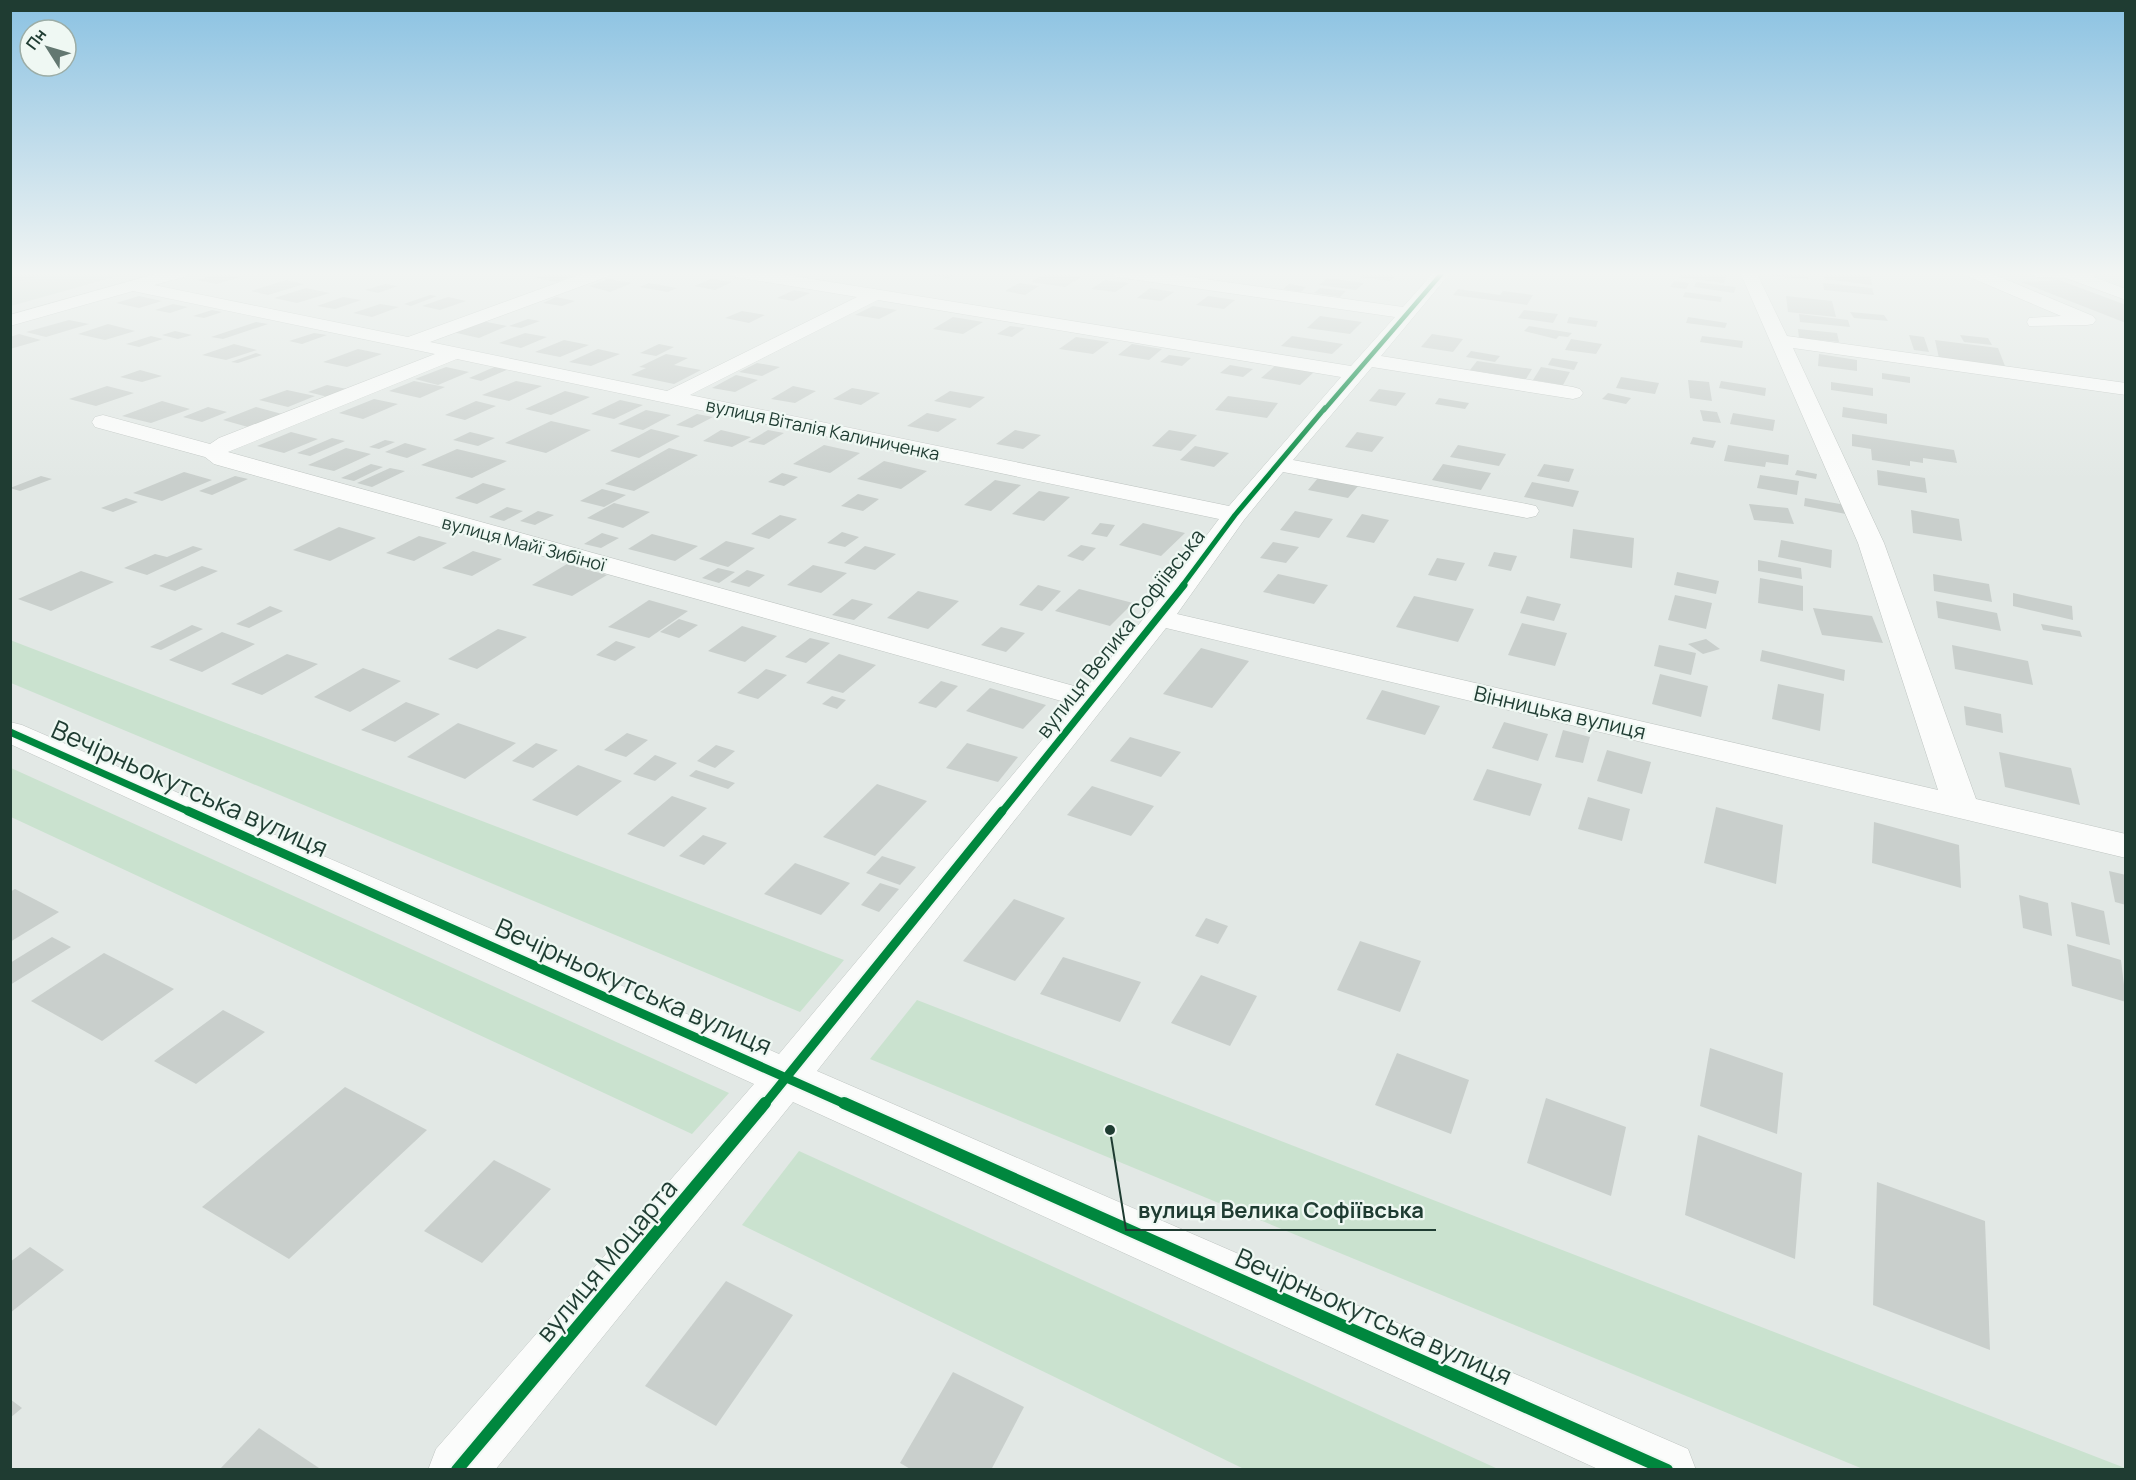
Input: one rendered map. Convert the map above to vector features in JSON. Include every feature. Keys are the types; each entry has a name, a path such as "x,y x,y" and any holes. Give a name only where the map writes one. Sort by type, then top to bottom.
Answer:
{"street":[{"name":"вулиця Віталія Калиниченка","path":"396,341 1235,515"},
{"path":"410,344 418,341"},
{"path":"670,397 782,341"},
{"path":"1190,341 1573,393"},
{"name":"вулиця Велика Софіївська","path":"787,1077 1159,618 1235,515 1383,341"},
{"path":"1781,341 2126,389"},
{"path":"1781,341 1871,543 1961,806"},
{"path":"213,452 227,443 456,353"},
{"name":"вулиця Майї Зибіної","path":"103,422 213,452 222,459 1091,700"},
{"path":"1277,464 1527,511"},
{"name":"Вінницька вулиця","path":"1159,618 2126,846"},
{"name":"Вечірньокутська вулиця","path":"10,732 1667,1470"},
{"name":"вулиця Моцарта","path":"457,1470 787,1077"}],"green space":[{"path":"10,640 844,960 800,1012 11,683"},
{"path":"11,768 729,1093 692,1134 11,817"},
{"path":"917,1000 2125,1469 1863,1469 870,1059"},
{"path":"799,1151 1498,1469 1244,1469 742,1225"}],"building":[{"path":"10,341 37,341 10,349"},
{"path":"135,341 157,341 139,347 126,344"},
{"path":"289,341 310,341 302,344"},
{"path":"504,341 537,341 521,348 499,343"},
{"path":"561,341 589,345 560,357 535,352"},
{"path":"1070,341 1109,342 1093,354 1059,349"},
{"path":"1286,341 1324,341 1343,344 1332,354 1281,346"},
{"path":"1426,341 1461,341 1453,352 1421,347"},
{"path":"1570,341 1602,344 1596,354 1565,350"},
{"path":"1700,341 1743,341 1742,348"},
{"path":"1911,341 1925,341 1929,352 1914,350"},
{"path":"1935,341 1998,348 2005,366 1939,358"},
{"path":"1990,341 1992,345 1964,342"},
{"path":"234,344 257,350 226,360 202,355"},
{"path":"659,344 674,347 656,356 640,353"},
{"path":"1132,344 1162,349 1149,360 1118,355"},
{"path":"358,349 382,354 347,367 323,362"},
{"path":"598,349 620,354 591,366 569,362"},
{"path":"1471,351 1500,356 1495,362 1466,357"},
{"path":"256,353 262,355 238,363 231,362"},
{"path":"666,354 688,358 674,365 701,370 674,384 631,375 646,368 639,367"},
{"path":"1819,354 1857,360 1857,371 1818,366"},
{"path":"1169,355 1191,358 1182,366 1160,362"},
{"path":"1552,358 1578,362 1574,370 1548,365"},
{"path":"1477,361 1532,369 1526,379 1470,370"},
{"path":"757,363 780,367 762,376 739,372"},
{"path":"1277,364 1315,371 1300,385 1261,378"},
{"path":"499,365 511,368 481,381 469,378"},
{"path":"1230,365 1253,369 1243,377 1220,373"},
{"path":"446,367 469,372 438,385 415,379"},
{"path":"1541,367 1570,372 1563,385 1533,380"},
{"path":"140,370 162,376 142,382 120,377"},
{"path":"1882,373 1910,377 1910,383 1882,379"},
{"path":"736,375 758,380 735,392 712,388"},
{"path":"1621,377 1659,383 1655,394 1616,388"},
{"path":"1688,380 1709,382 1712,401 1690,398"},
{"path":"414,381 445,387 420,398 389,391"},
{"path":"516,381 542,386 509,401 482,395"},
{"path":"1721,381 1766,388 1765,396 1719,388"},
{"path":"1831,382 1873,388 1873,396 1831,390"},
{"path":"327,385 347,389 328,397 308,392"},
{"path":"107,386 134,393 96,406 69,399"},
{"path":"793,386 816,391 795,403 771,399"},
{"path":"852,388 880,393 861,405 833,399"},
{"path":"1379,389 1406,393 1396,406 1369,401"},
{"path":"287,390 315,396 288,407 259,400"},
{"path":"565,391 590,397 551,415 525,409"},
{"path":"950,391 985,397 970,408 934,401"},
{"path":"1608,393 1631,398 1626,404 1602,399"},
{"path":"1228,396 1278,403 1267,418 1215,410"},
{"path":"1439,398 1469,403 1465,409 1435,404"},
{"path":"374,399 398,404 363,419 339,413"},
{"path":"620,400 643,405 614,419 591,414"},
{"path":"162,401 190,409 151,423 122,416"},
{"path":"476,401 496,406 465,420 445,415"},
{"path":"208,407 227,412 202,422 183,417"},
{"path":"256,407 282,414 248,427 223,420"},
{"path":"1843,407 1887,414 1887,424 1842,417"},
{"path":"646,410 671,415 643,430 618,424"},
{"path":"1700,410 1717,412 1721,423 1703,421"},
{"path":"927,413 957,419 938,432 907,426"},
{"path":"1733,413 1775,420 1773,431 1730,424"},
{"path":"697,414 713,417 692,428 676,425"},
{"path":"551,421 591,430 546,453 505,443"},
{"path":"651,429 680,436 639,458 610,451"},
{"path":"721,430 751,437 732,447 703,441"},
{"path":"768,430 784,433 764,445 748,442"},
{"path":"1015,430 1041,435 1023,449 996,444"},
{"path":"1169,430 1197,435 1181,451 1152,446"},
{"path":"291,432 318,439 284,453 257,446"},
{"path":"470,432 495,438 478,446 453,440"},
{"path":"1357,432 1384,437 1372,452 1345,447"},
{"path":"1852,434 1954,450 1957,463 1923,458 1923,463 1910,461 1910,466 1872,460 1871,449 1852,446"},
{"path":"1693,437 1716,441 1713,448 1690,444"},
{"path":"332,438 345,441 310,456 297,453"},
{"path":"385,440 395,442 379,449 369,447"},
{"path":"405,443 427,449 407,458 385,452"},
{"path":"824,445 860,453 830,473 793,464"},
{"path":"1458,445 1506,454 1499,466 1450,457"},
{"path":"1728,445 1789,455 1788,465 1766,462 1765,467 1724,461"},
{"path":"1195,446 1229,453 1214,467 1180,460"},
{"path":"346,448 371,454 334,471 308,465"},
{"path":"669,448 698,455 634,491 605,484"},
{"path":"457,449 507,461 472,478 421,465"},
{"path":"884,461 927,471 901,489 857,479"},
{"path":"371,464 383,467 354,481 341,478"},
{"path":"1443,464 1491,473 1481,490 1432,480"},
{"path":"1544,464 1574,469 1569,482 1537,476"},
{"path":"390,468 405,471 372,487 357,483"},
{"path":"1797,470 1817,474 1816,479 1795,475"},
{"path":"1877,470 1925,478 1927,493 1878,485"},
{"path":"184,472 212,480 162,501 133,493"},
{"path":"782,473 798,477 784,486 768,482"},
{"path":"1760,475 1799,481 1797,495 1757,488"},
{"path":"41,476 52,479 20,491 10,488"},
{"path":"235,476 248,479 212,495 199,491"},
{"path":"1318,478 1358,486 1348,498 1308,490"},
{"path":"995,480 1021,485 991,511 964,505"},
{"path":"1532,482 1579,491 1573,507 1524,497"},
{"path":"483,483 506,489 477,504 455,498"},
{"path":"602,489 626,495 604,507 580,501"},
{"path":"1039,491 1070,497 1044,521 1012,514"},
{"path":"858,494 879,499 863,511 841,506"},
{"path":"126,498 138,502 113,512 101,508"},
{"path":"1805,498 1846,505 1846,514 1804,506"},
{"path":"614,503 650,512 623,528 587,518"},
{"path":"1749,504 1788,508 1794,524 1754,520"},
{"path":"507,507 523,511 504,521 489,517"},
{"path":"1911,510 1959,519 1962,541 1913,533"},
{"path":"538,511 554,515 535,525 520,521"},
{"path":"1295,511 1333,519 1319,538 1280,530"},
{"path":"1362,514 1389,520 1374,543 1346,537"},
{"path":"780,515 797,519 769,539 751,534"},
{"path":"1100,523 1115,525 1107,537 1091,534"},
{"path":"1143,523 1185,533 1161,556 1119,545"},
{"path":"339,527 376,538 330,561 293,550"},
{"path":"1573,529 1634,538 1632,568 1570,558"},
{"path":"842,532 859,537 845,547 827,543"},
{"path":"602,533 619,538 601,548 584,544"},
{"path":"652,534 698,546 675,561 628,549"},
{"path":"419,536 447,543 414,561 386,553"},
{"path":"1781,540 1832,550 1831,568 1778,557"},
{"path":"726,541 755,548 728,567 699,559"},
{"path":"1273,542 1299,547 1286,563 1260,558"},
{"path":"1081,545 1096,548 1083,561 1067,556"},
{"path":"193,546 203,549 147,575 124,568 155,554 167,557"},
{"path":"865,546 896,554 875,570 844,563"},
{"path":"473,551 502,559 472,576 442,568"},
{"path":"1494,552 1517,556 1511,571 1488,566"},
{"path":"1437,558 1465,563 1456,581 1428,575"},
{"path":"1758,560 1801,568 1802,579 1758,571"},
{"path":"567,564 607,575 572,596 532,585"},
{"path":"813,565 847,573 821,593 787,585"},
{"path":"202,566 218,571 175,591 159,586"},
{"path":"718,568 735,572 719,583 702,578"},
{"path":"747,570 765,575 749,587 730,582"},
{"path":"81,571 114,582 51,611 18,599"},
{"path":"1677,572 1719,581 1716,594 1674,585"},
{"path":"1278,574 1328,585 1314,604 1263,592"},
{"path":"1933,574 1989,584 1992,602 1934,591"},
{"path":"1760,578 1803,586 1803,611 1758,603"},
{"path":"1038,585 1061,591 1042,611 1019,605"},
{"path":"1079,589 1133,603 1110,626 1055,611"},
{"path":"918,591 959,601 928,629 887,618"},
{"path":"2013,593 2072,606 2073,620 2013,606"},
{"path":"1675,595 1712,603 1706,629 1668,620"},
{"path":"1414,596 1474,609 1458,642 1396,627"},
{"path":"1527,596 1561,604 1554,621 1520,613"},
{"path":"852,599 873,604 854,620 832,615"},
{"path":"649,600 688,611 649,638 608,627"},
{"path":"1936,601 1997,613 2001,631 1938,618"},
{"path":"270,606 283,611 249,628 236,624"},
{"path":"1813,608 1872,616 1883,643 1822,635"},
{"path":"679,619 698,625 679,638 660,632"},
{"path":"1522,623 1567,633 1555,666 1508,655"},
{"path":"2041,624 2080,631 2082,637 2043,630"},
{"path":"192,625 203,629 161,650 150,647"},
{"path":"742,626 777,636 745,662 708,651"},
{"path":"1001,627 1025,633 1006,652 981,645"},
{"path":"498,629 527,637 477,669 448,659"},
{"path":"222,632 255,644 202,672 169,660"},
{"path":"810,638 830,643 806,663 785,657"},
{"path":"1706,639 1720,649 1703,654 1688,644"},
{"path":"616,641 636,647 615,661 596,655"},
{"path":"1659,645 1696,653 1691,675 1654,666"},
{"path":"1952,645 2028,661 2033,685 1955,669"},
{"path":"1201,648 1249,661 1212,708 1163,694"},
{"path":"1762,650 1845,670 1844,681 1760,661"},
{"path":"287,654 318,664 262,695 231,684"},
{"path":"839,654 876,665 843,693 806,683"},
{"path":"363,668 401,681 350,712 314,697"},
{"path":"766,669 787,675 758,699 737,693"},
{"path":"1660,674 1708,686 1701,717 1652,704"},
{"path":"941,681 958,686 936,708 918,703"},
{"path":"1778,684 1824,694 1820,731 1772,719"},
{"path":"990,688 1046,705 1023,729 966,711"},
{"path":"1382,690 1440,706 1425,735 1366,719"},
{"path":"832,696 846,700 837,709 822,704"},
{"path":"406,702 440,714 395,742 361,730"},
{"path":"1964,706 2001,714 2003,733 1966,725"},
{"path":"1504,722 1548,734 1538,761 1492,748"},
{"path":"458,723 516,743 465,779 407,757"},
{"path":"1563,730 1590,737 1583,763 1555,757"},
{"path":"627,733 648,740 626,757 604,750"},
{"path":"1130,737 1181,752 1161,777 1110,761"},
{"path":"536,743 558,750 533,768 512,761"},
{"path":"967,743 1018,757 998,782 946,768"},
{"path":"716,745 735,751 715,768 697,761"},
{"path":"1607,750 1651,762 1642,794 1597,781"},
{"path":"1999,752 2071,768 2080,805 2005,787"},
{"path":"655,755 677,763 655,781 633,774"},
{"path":"578,765 622,781 577,816 532,800"},
{"path":"1487,769 1542,784 1530,816 1473,800"},
{"path":"696,770 735,783 728,789 689,776"},
{"path":"877,784 927,801 875,856 823,837"},
{"path":"1092,786 1154,806 1131,836 1067,815"},
{"path":"672,796 707,808 664,847 627,834"},
{"path":"1588,797 1630,809 1622,841 1578,829"},
{"path":"1716,807 1783,825 1776,884 1704,863"},
{"path":"1874,822 1959,845 1961,888 1872,863"},
{"path":"703,835 727,843 704,865 679,856"},
{"path":"882,856 916,867 900,885 866,873"},
{"path":"795,863 850,883 821,915 764,894"},
{"path":"2109,871 2126,875 2126,905 2115,902"},
{"path":"880,883 899,889 879,912 861,905"},
{"path":"15,889 59,912 10,942 10,892"},
{"path":"2019,895 2048,903 2052,936 2023,928"},
{"path":"1014,899 1065,918 1015,981 963,961"},
{"path":"2071,902 2104,911 2110,945 2076,936"},
{"path":"1206,918 1228,926 1218,944 1195,936"},
{"path":"52,937 71,947 10,985 10,963"},
{"path":"1360,941 1421,961 1400,1012 1337,990"},
{"path":"2067,944 2121,960 2126,1002 2072,986"},
{"path":"104,953 174,989 102,1041 31,1001"},
{"path":"1063,957 1141,982 1120,1022 1040,994"},
{"path":"1201,975 1257,996 1230,1046 1171,1023"},
{"path":"223,1010 265,1032 196,1084 154,1061"},
{"path":"1710,1048 1783,1073 1777,1134 1700,1106"},
{"path":"1397,1053 1469,1080 1451,1134 1375,1105"},
{"path":"345,1087 427,1130 289,1259 202,1207"},
{"path":"1546,1098 1626,1127 1611,1196 1527,1163"},
{"path":"1698,1135 1802,1173 1795,1259 1685,1215"},
{"path":"494,1160 551,1189 482,1263 424,1231"},
{"path":"1877,1182 1985,1221 1990,1350 1873,1305"},
{"path":"30,1247 64,1270 10,1313 10,1262"},
{"path":"726,1281 793,1315 716,1426 645,1386"},
{"path":"953,1372 1024,1407 991,1470 912,1470 900,1463"},
{"path":"10,1399 22,1408 10,1418"},
{"path":"259,1428 322,1470 219,1470"}],"cycle path":[{"path":"457,1470 787,1077 1159,618 1235,515 1383,341"},
{"path":"10,732 1667,1470"}],"place":[{"name":"вулиця Велика Софіївська","path":"1110,1130"}]}
